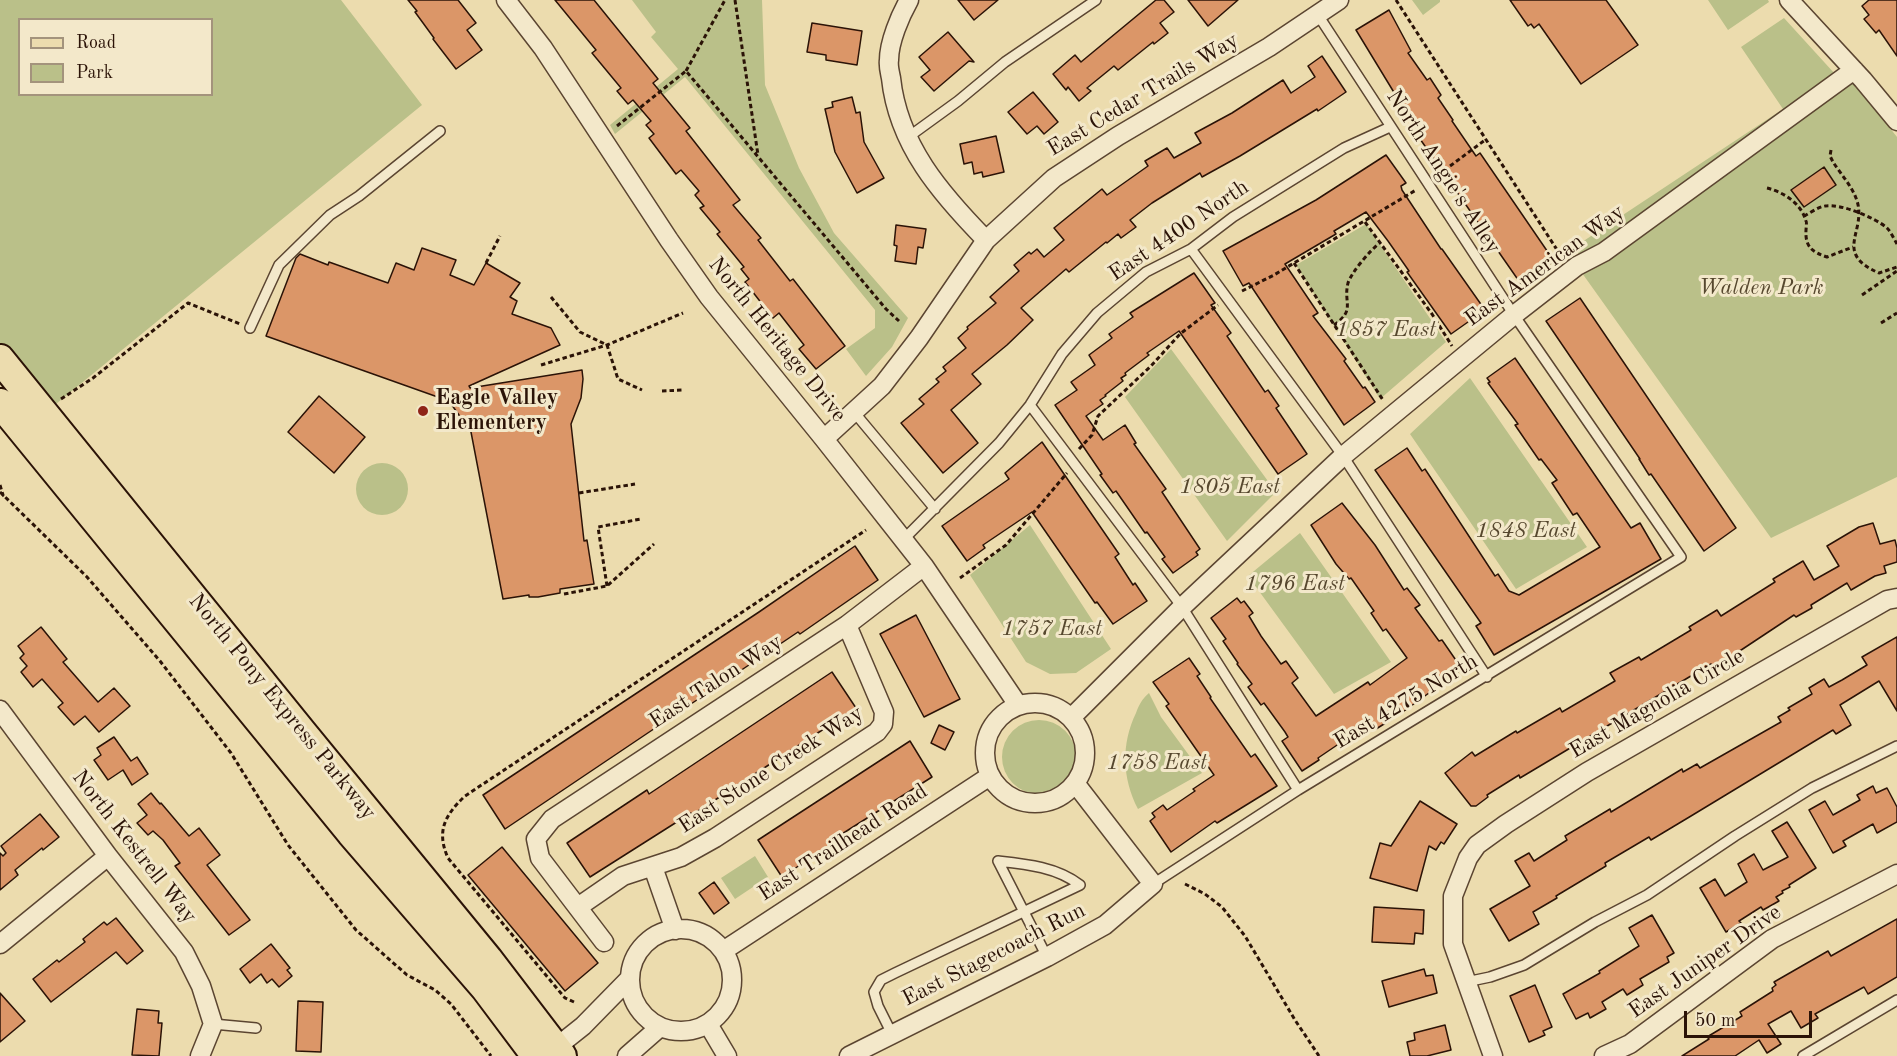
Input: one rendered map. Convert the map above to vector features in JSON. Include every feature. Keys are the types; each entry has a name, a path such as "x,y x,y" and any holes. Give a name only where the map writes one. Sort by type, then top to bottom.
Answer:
{"main road":[{"name":"North Pony Express Parkway","path":"0,359 489,959 550,1054"},
{"name":"North Pony Express Parkway","path":"0,403 351,833 485,988 550,1054"}],"street":[{"name":"North Heritage Drive","path":"506,0 543,48 709,297 924,566 1018,705"},
{"path":"909,0 901,15 888,59 893,101 907,139 942,194 986,240"},
{"name":"East Cedar Trails Way","path":"824,439 882,386 920,338 986,240 1054,178 1118,136 1269,47 1339,0"},
{"path":"1789,0 1854,70 1897,121"},
{"name":"East American Way","path":"1071,717 1182,607 1343,456 1577,266 1604,252 1854,70"},
{"name":"East Talon Way","path":"578,907 540,858 536,839 552,819 847,625 924,566"},
{"name":"East Magnolia Circle","path":"1492,1056 1453,944 1453,896 1477,845 1566,785 1887,600 1897,598"},
{"name":"East Stone Creek Way","path":"578,907 623,876 681,857 715,838 877,732 883,724 884,712 847,625"},
{"path":"1032,702 1048,704 1071,717 1080,729 1086,753 1082,772 1075,783 1056,799 1041,803 1026,803 1000,790 990,776 985,760 985,747 991,728 1006,712 1018,705 1032,702"},
{"name":"North Kestrell Way","path":"0,710 108,856 184,952 201,986 213,1024"},
{"name":"East Trailhead Road","path":"723,951 990,776"},
{"path":"1075,783 1154,884"},
{"path":"0,944 108,856"},
{"path":"653,867 675,930"},
{"name":"East Juniper Drive","path":"1604,1056 1630,1044 1772,939 1897,874"},
{"name":"East Stagecoach Run","path":"849,1056 1047,957 1104,925 1154,884"},
{"path":"578,907 604,942"},
{"path":"675,930 689,930 714,941 723,951 730,966 732,982 729,999 720,1013 708,1024 684,1031 672,1031 647,1019 637,1007 630,978 639,951 649,941 675,930"},
{"path":"550,1054 583,1026 630,978"},
{"path":"200,1056 213,1024"},
{"path":"708,1024 727,1056"},
{"path":"627,1056 660,1027"}],"lane":[{"path":"907,139 1005,62 1096,0"},
{"name":"North Angie's Alley","path":"1318,15 1514,315 1681,556"},
{"name":"East 4400 North","path":"903,540 999,444 1030,405 1062,354 1097,313 1146,272 1191,249 1233,217 1344,148 1390,127"},
{"path":"250,328 279,265 330,215 359,196 440,131"},
{"path":"1191,249 1343,456 1487,677"},
{"path":"1030,405 1182,607 1298,790"},
{"path":"854,412 935,509"},
{"name":"East 4275 North","path":"1154,884 1298,790 1487,677 1681,556"},
{"path":"1466,982 1524,965 1595,922 1647,895 1812,788 1897,746"},
{"path":"892,1034 878,1006 874,992 881,980 1023,912 1080,885 1071,878 1034,865 998,861 1023,912 1047,957"},
{"path":"1803,1056 1897,1000"},
{"path":"213,1024 256,1028"}],"path":[{"path":"617,126 686,71 725,0"},
{"path":"735,0 758,157"},
{"path":"1396,0 1563,259"},
{"path":"686,71 886,309 899,321"},
{"path":"1434,178 1486,139"},
{"path":"1831,150 1830,156 1833,162 1856,197 1859,214 1853,247 1855,255 1864,267 1879,273 1897,269"},
{"path":"1767,188 1787,196 1804,216 1807,221 1807,244 1814,252 1827,257 1853,247"},
{"path":"1242,291 1365,222 1416,190"},
{"path":"1804,216 1824,206 1842,206 1874,218 1889,230 1897,244"},
{"path":"1365,222 1454,348"},
{"path":"486,263 500,236"},
{"path":"1334,325 1349,309 1348,285 1351,277 1371,249 1381,243"},
{"path":"1294,263 1386,404"},
{"path":"1862,295 1897,269"},
{"path":"551,297 580,332 607,345 618,379 642,390"},
{"path":"57,402 93,378 188,303 250,328"},
{"path":"1078,451 1092,435 1098,416 1151,366 1180,334 1219,303"},
{"path":"541,364 607,345 683,313"},
{"path":"1881,324 1897,313"},
{"path":"662,391 682,390"},
{"path":"960,578 1006,545 1069,470"},
{"path":"579,493 635,484"},
{"path":"0,485 1,495 87,577 160,661 231,753 288,845 356,930 407,975 435,990 451,1004 491,1056"},
{"path":"607,586 598,527 640,519"},
{"path":"574,1002 565,998 448,858 443,848 444,821 454,806 465,796 866,530"},
{"path":"564,594 607,586 654,544"},
{"path":"1185,884 1205,894 1222,907 1245,936 1319,1056"}],"green space":[{"path":"0,0 341,0 422,105 51,408 0,344"},
{"path":"632,0 762,0 765,85 799,168 834,233 908,318 892,347 866,376 846,349 875,328 875,310 685,77 615,134 610,125 678,69 651,37 656,32"},
{"path":"1412,0 1440,0 1440,2 1423,15"},
{"path":"1708,0 1768,0 1769,2 1728,30"},
{"name":"Walden Park","path":"1784,18 1835,74 1841,70 1897,137 1897,477 1771,538 1577,266 1579,244 1783,109 1741,47"},
{"name":"1857 East","path":"1366,224 1446,342 1380,399 1296,265"},
{"name":"1805 East","path":"1171,349 1276,492 1227,541 1125,397"},
{"name":"1848 East","path":"1470,378 1587,547 1516,589 1410,434"},
{"path":"382,463 396,467 404,475 408,489 404,503 396,511 382,515 368,511 360,503 356,489 360,475 368,467"},
{"name":"1757 East","path":"1030,525 1111,649 1076,673 1050,674 1026,662 970,575"},
{"name":"1796 East","path":"1300,533 1391,662 1334,694 1248,576"},
{"name":"1758 East","path":"1149,693 1161,717 1202,773 1138,809 1126,773 1126,749 1137,710"},
{"path":"1039,720 1053,723 1065,731 1073,743 1076,757 1073,771 1065,783 1053,791 1039,794 1025,791 1013,783 1005,771 1002,757 1005,743 1013,731 1025,723"},
{"path":"755,856 768,877 735,899 721,878"}],"building":[{"path":"408,0 458,0 476,23 467,30 482,50 456,69"},
{"path":"555,0 594,0 658,79 653,83 690,128 686,131 740,200 733,205 761,238 758,240 790,281 793,279 845,346 816,369 799,349 804,345 779,313 773,318 745,282 749,279 741,269 744,267 717,234 720,232 700,208 704,206 695,195 699,191 681,170 676,174 649,138 654,134 646,125 651,121 633,100 628,104 617,91 621,88 592,53 596,50"},
{"path":"958,0 998,0 974,20"},
{"path":"1156,0 1164,0 1174,12 1160,23 1168,33 1118,70 1114,66 1087,88 1091,91 1079,101 1068,87 1066,90 1053,74 1075,55 1081,62"},
{"path":"1188,0 1238,0 1208,26"},
{"path":"1510,0 1606,0 1638,45 1581,84 1539,24 1534,28 1531,24 1528,26"},
{"path":"1869,0 1897,0 1897,56 1879,30 1876,33 1864,19 1869,15 1862,6"},
{"path":"1389,10 1411,51 1408,53 1427,80 1430,78 1441,95 1438,98 1452,121 1476,156 1480,153 1554,261 1521,284 1411,126 1413,125 1356,30"},
{"path":"812,23 862,31 857,65 826,60 826,55 807,52"},
{"path":"948,32 974,62 969,61 934,91 921,77 930,70 919,57"},
{"path":"1322,56 1346,92 1240,156 1202,177 1200,173 1152,203 1130,220 1136,227 1121,238 1118,234 1106,242 1069,272 1066,269 1021,308 1033,320 972,374 981,384 951,410 978,443 943,473 901,423 924,404 919,399 939,382 936,379 946,371 943,367 966,348 958,338 968,329 967,327 996,303 990,297 1019,271 1014,265 1029,252 1031,254 1037,249 1044,257 1064,240 1054,228 1102,189 1107,195 1148,166 1145,161 1167,148 1174,158 1201,143 1195,133 1232,113 1283,80 1291,93 1315,77 1308,66"},
{"path":"1033,92 1058,122 1044,134 1037,126 1027,134 1008,112"},
{"path":"852,97 856,113 860,112 864,142 884,178 857,193 835,152 825,109 833,107 832,102"},
{"path":"996,136 1004,172 983,177 982,172 974,174 972,162 964,164 960,144"},
{"path":"1386,155 1406,183 1401,186 1402,190 1485,310 1451,334 1366,212 1334,231 1336,234 1285,264 1318,313 1313,316 1375,402 1344,425 1249,283 1243,286 1223,251 1316,200"},
{"path":"1824,167 1836,185 1804,207 1791,190"},
{"path":"896,225 926,229 923,248 918,247 916,264 895,261"},
{"path":"422,248 456,260 450,275 474,285 486,263 520,283 510,297 517,301 512,314 551,328 560,345 469,386 470,388 582,370 581,398 571,424 584,541 587,540 594,584 560,589 560,593 538,597 529,597 529,595 503,599 471,432 449,401 266,336 296,258 300,254 388,283 396,263 414,270"},
{"path":"1194,273 1215,303 1211,305 1231,333 1227,336 1265,392 1268,390 1279,406 1276,408 1307,454 1278,474 1179,331 1147,353 1149,355 1125,373 1126,375 1121,378 1123,381 1100,400 1103,404 1086,416 1103,440 1125,425 1136,443 1134,444 1166,489 1162,492 1200,549 1196,552 1198,555 1173,573 1162,559 1165,557 1147,532 1145,533 1116,491 1113,493 1100,475 1102,474 1055,405 1077,390 1071,382 1095,365 1089,355 1112,338 1109,334 1133,317 1130,313"},
{"path":"1580,298 1736,528 1704,551 1651,474 1649,475 1546,321"},
{"path":"1515,358 1631,528 1640,523 1661,559 1494,655 1476,626 1481,623 1375,470 1407,448 1422,471 1425,469 1495,576 1498,574 1509,591 1519,595 1600,547 1577,513 1573,515 1552,483 1557,480 1541,459 1539,460 1515,425 1518,424 1488,383 1490,382 1487,378"},
{"path":"319,396 365,437 334,473 288,432"},
{"path":"1042,442 1119,554 1115,557 1133,585 1135,583 1147,601 1113,624 1097,602 1095,603 1032,512 983,545 985,548 967,561 942,526 1009,479 1005,473"},
{"path":"1342,503 1375,545 1404,590 1407,588 1420,605 1415,608 1439,641 1442,640 1462,669 1400,714 1376,729 1374,726 1349,743 1346,739 1302,771 1282,741 1288,737 1264,703 1261,705 1248,687 1252,684 1237,664 1223,641 1226,639 1211,618 1237,598 1241,603 1244,601 1253,613 1249,616 1261,636 1281,664 1286,661 1298,678 1292,683 1316,716 1368,682 1370,685 1407,658 1386,629 1383,631 1371,613 1374,611 1351,578 1349,579 1336,564 1311,525"},
{"path":"1873,523 1880,544 1895,540 1897,562 1884,566 1886,573 1875,576 1851,590 1847,583 1811,605 1812,608 1796,617 1794,615 1714,668 1711,664 1520,778 1519,775 1487,795 1488,797 1476,806 1471,806 1445,773 1472,752 1475,756 1516,731 1517,733 1560,708 1562,712 1615,681 1610,673 1639,657 1641,660 1691,630 1689,627 1717,610 1721,616 1775,582 1773,579 1803,561 1814,580 1839,566 1827,546 1859,527"},
{"path":"855,546 878,580 505,829 483,795"},
{"path":"916,615 960,699 924,717 880,634"},
{"path":"41,627 67,659 63,662 98,702 114,688 130,706 99,732 85,716 74,725 58,707 63,703 42,679 33,687 21,672 27,666 20,658 24,654 18,646"},
{"path":"1897,637 1897,711 1879,681 1840,705 1851,725 1836,734 1833,730 1651,840 1649,837 1605,863 1606,866 1533,912 1539,924 1509,941 1490,909 1530,886 1515,861 1529,853 1534,861 1567,840 1565,836 1610,809 1611,812 1682,769 1683,772 1697,764 1700,768 1781,722 1778,717 1790,710 1788,708 1812,694 1809,688 1824,679 1829,687 1842,680 1867,665 1862,657"},
{"path":"1189,658 1200,674 1197,676 1210,698 1251,757 1255,754 1277,786 1217,823 1215,821 1171,852 1150,821 1155,817 1152,813 1163,805 1167,810 1214,775 1166,706 1169,704 1153,682"},
{"path":"832,672 856,708 692,815 691,813 590,877 567,843 647,790 649,794"},
{"path":"939,725 954,732 945,750 931,743"},
{"path":"114,737 131,761 137,757 148,774 132,785 123,770 108,780 94,760 101,755 97,748"},
{"path":"910,741 932,777 834,839 836,841 782,877 758,840"},
{"path":"1873,786 1876,793 1887,788 1897,807 1897,822 1877,833 1873,824 1843,841 1846,846 1833,853 1809,810 1825,801 1833,815 1860,800 1857,795"},
{"path":"151,793 189,836 199,828 220,855 207,865 250,920 229,935 175,866 180,863 163,840 153,831 148,835 137,823 147,815 138,804"},
{"path":"1420,801 1457,824 1444,844 1441,842 1436,850 1429,846 1417,891 1370,878 1380,843 1391,846"},
{"path":"40,814 59,837 15,870 18,875 0,890 0,853 3,856 6,853 1,846"},
{"path":"1787,822 1816,868 1782,891 1783,893 1776,897 1779,901 1763,910 1761,907 1726,932 1700,888 1715,879 1725,896 1747,882 1738,864 1754,854 1763,870 1788,857 1772,831"},
{"path":"502,847 598,963 565,991 468,875"},
{"path":"714,882 729,903 714,914 699,893"},
{"path":"1374,907 1424,910 1423,934 1415,933 1414,944 1372,942"},
{"path":"1652,915 1674,953 1667,957 1669,962 1640,979 1643,985 1627,995 1623,989 1602,1002 1606,1009 1590,1018 1588,1013 1576,1019 1563,994 1600,973 1599,971 1639,946 1629,928"},
{"path":"116,918 143,951 127,964 116,952 51,1002 33,979 85,942 83,939 104,922 107,925"},
{"path":"1897,919 1897,977 1868,994 1864,987 1815,1014 1818,1018 1801,1028 1791,1011 1768,1024 1781,1044 1767,1053 1759,1040 1735,1056 1682,1056 1709,1039 1707,1037 1742,1016 1740,1012 1773,991 1772,988 1776,985 1774,982 1828,951 1831,956"},
{"path":"271,944 290,968 287,970 292,976 279,987 272,979 267,983 261,974 250,983 240,969"},
{"path":"1424,969 1426,976 1433,975 1437,993 1389,1007 1382,981"},
{"path":"1535,985 1552,1027 1543,1031 1545,1035 1529,1042 1510,996"},
{"path":"0,993 25,1021 0,1042"},
{"path":"298,1001 323,1002 321,1052 296,1051"},
{"path":"137,1009 159,1011 158,1023 162,1023 159,1056 132,1055"},
{"path":"1445,1025 1451,1050 1427,1056 1410,1056 1407,1042 1415,1040 1414,1033"}],"place":[{"name":"Eagle Valley Elementery","path":"423,411"}]}
